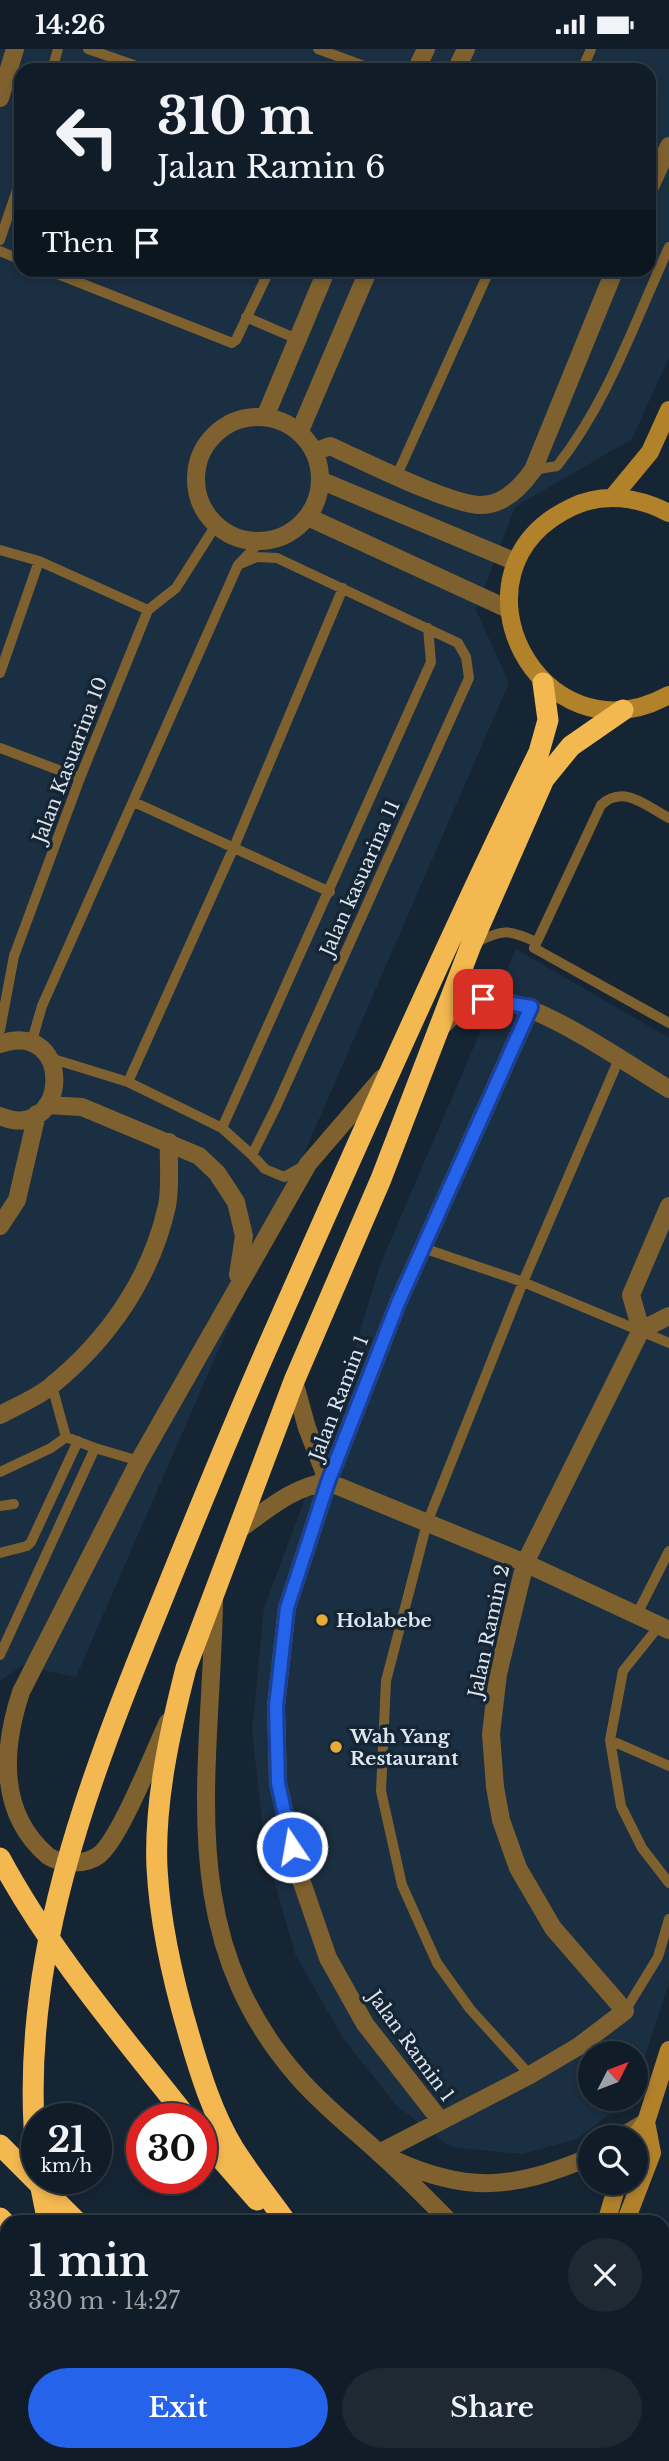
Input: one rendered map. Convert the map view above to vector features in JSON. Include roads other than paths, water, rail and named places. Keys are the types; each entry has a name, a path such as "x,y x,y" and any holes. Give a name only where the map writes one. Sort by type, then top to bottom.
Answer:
{"highway":[{"path":"33,2103 32,2055 43,1964 56,1899 85,1800 136,1664 232,1429 389,1070 539,752 548,720 543,683"},
{"path":"281,2215 233,2148 200,2074 177,1996 165,1935 157,1867 162,1790 177,1701 186,1668 293,1381 381,1179 471,945 544,779 571,746 623,710"},
{"path":"0,1858 20,1894 69,1967 175,2103"},
{"path":"0,2145 68,2215"},
{"path":"217,2156 271,2215"},
{"path":"0,2160 66,2215"},
{"path":"42,2194 46,2215"}],"main road":[{"path":"612,498 650,452 669,410"},
{"path":"664,703 623,710 594,708 576,702 543,683 525,662 513,637 508,610 509,585 516,562 532,535 555,515 582,502 612,498 641,501 669,513"},
{"path":"642,2125 669,2050"},
{"path":"648,2145 652,2153 648,2163"},
{"path":"608,2215 614,2195"},
{"path":"628,2215 636,2195"}],"street":[{"path":"0,98 14,75"},
{"path":"656,174 669,146"},
{"path":"265,417 324,277"},
{"path":"299,433 366,277"},
{"path":"314,452 330,446 450,497 482,505 511,496 533,470 612,277"},
{"path":"250,417 265,417 283,422 299,433 314,452 320,480 317,499 307,517 287,535 260,542 244,540 216,525 200,502 195,474 204,447 213,435 230,423 250,417"},
{"path":"320,480 516,562"},
{"path":"307,517 508,610"},
{"path":"437,1031 464,1005 483,999 531,1007 669,1089"},
{"name":"Jalan Ramin 1","path":"440,2120 365,2024 327,1958 297,1868 278,1783 276,1706 287,1608 328,1482 423,1248 531,1007"},
{"path":"0,1044 20,1041 31,1044 50,1058 56,1085 42,1110 17,1200 0,1226"},
{"path":"177,1701 114,1839 98,1856 83,1863 55,1861 34,1847 19,1830 9,1810 3,1784 10,1724 21,1692 139,1461 236,1285 308,1164 389,1070"},
{"path":"0,1116 17,1120 42,1110 82,1107 199,1156 217,1173 236,1202 244,1236 236,1285"},
{"path":"0,1415 52,1386 89,1351 124,1307 150,1264 167,1203 169,1142"},
{"path":"669,1206 631,1295 642,1330 669,1316"},
{"name":"Jalan Ramin 2","path":"625,2011 553,1928 518,1868 501,1821 491,1734 498,1674 524,1563 642,1330"},
{"path":"293,1381 307,1428 328,1482"},
{"path":"240,1529 285,1496 313,1483 328,1482 524,1563 664,1628"},
{"path":"214,1598 213,1685 205,1786 208,1863 217,1927 238,1986 297,2076 443,2215"},
{"path":"0,1700 21,1692"},
{"path":"379,2153 411,2139 440,2120 530,2075 579,2046 625,2011"},
{"path":"379,2153 430,2177 488,2184 526,2181 578,2162"}],"lane":[{"path":"88,49 128,63"},
{"path":"317,49 356,63"},
{"path":"0,240 14,199"},
{"path":"656,276 669,247"},
{"path":"65,277 232,343 236,340 266,277"},
{"path":"397,475 486,277"},
{"path":"533,470 557,466 578,439 596,409 655,277"},
{"path":"246,317 297,339"},
{"name":"Jalan Kasuarina 10","path":"0,1030 14,956 80,778 148,610 176,588 216,525"},
{"path":"31,1044 42,1006 238,565 260,542"},
{"path":"0,550 40,561 148,610"},
{"name":"Jalan kasuarina 11","path":"238,565 257,557 277,558 428,628 458,643 466,657 469,678 252,1155"},
{"path":"0,673 40,561"},
{"path":"128,1082 234,847 343,588"},
{"name":"Jalan kasuarina 11","path":"222,1128 431,663 432,644 428,628"},
{"path":"0,748 80,778"},
{"path":"669,818 626,795 612,795 601,805 534,948 669,1023"},
{"path":"134,802 330,892"},
{"path":"471,945 493,934 511,930 536,942"},
{"path":"50,1058 128,1082 222,1128 265,1169 285,1177 308,1164"},
{"path":"530,2075 470,2009 437,1963 402,1885 382,1791 386,1681 427,1523 523,1282 619,1059"},
{"path":"423,1248 523,1282 669,1343"},
{"path":"52,1386 66,1437"},
{"path":"66,1437 139,1461"},
{"path":"0,1472 32,1458 66,1437"},
{"path":"0,1553 27,1546 31,1542 78,1441"},
{"path":"0,1655 95,1448"},
{"path":"0,1506 15,1504"},
{"path":"636,1616 669,1551"},
{"path":"664,1628 623,1671 610,1740 621,1806 642,1848 669,1883"},
{"path":"610,1740 669,1766"},
{"path":"625,2011 658,1957 669,1919"}],"place":[{"name":"Holabebe","path":"322,1620"},
{"name":"Wah Yang Restaurant","path":"336,1747"}]}
